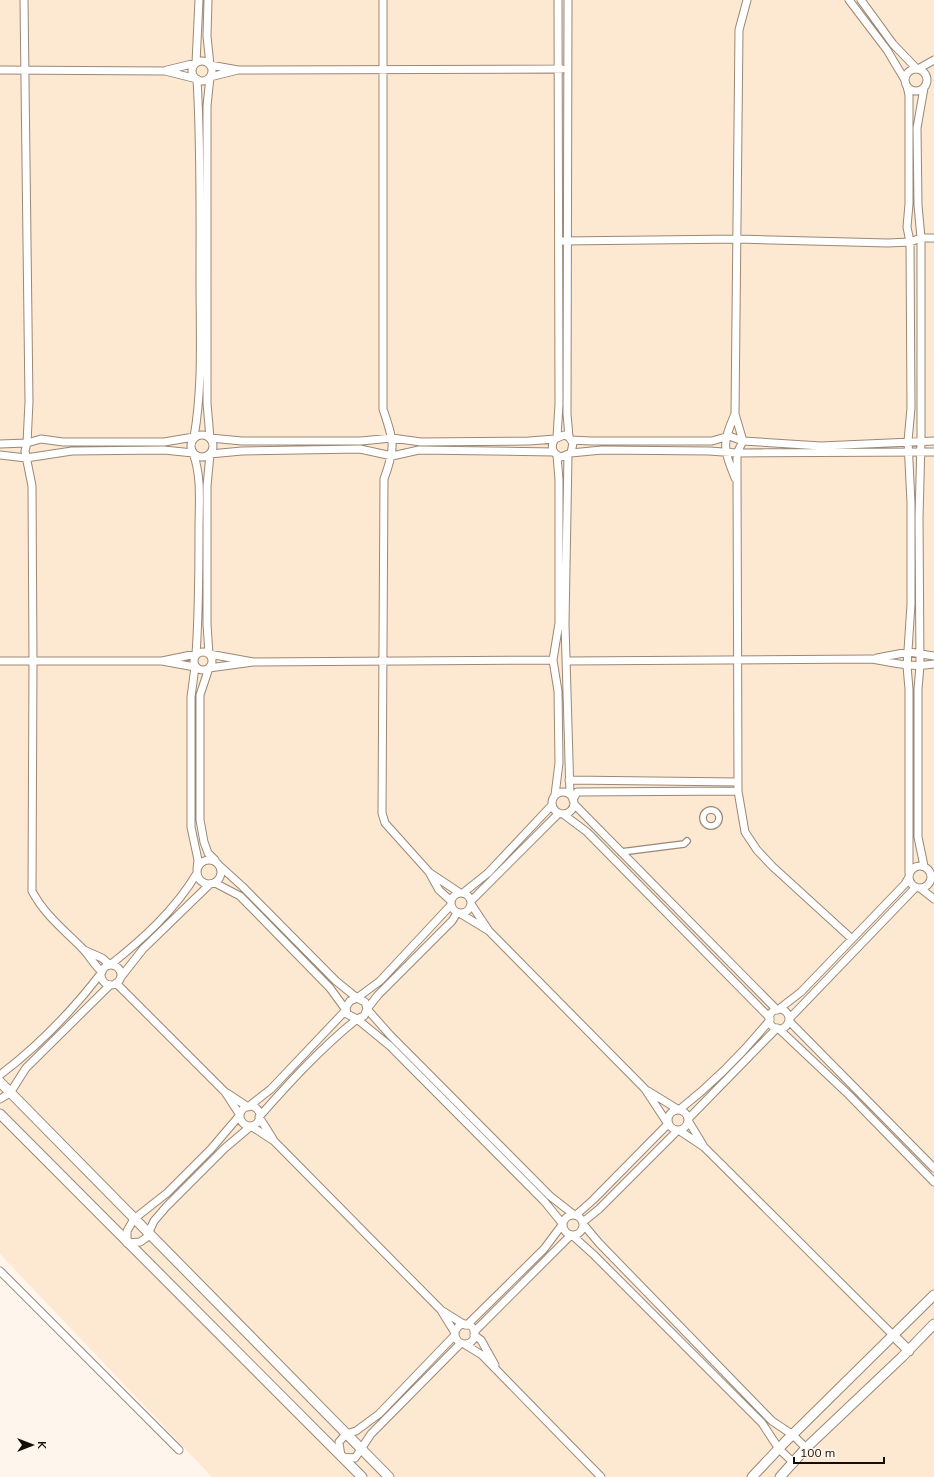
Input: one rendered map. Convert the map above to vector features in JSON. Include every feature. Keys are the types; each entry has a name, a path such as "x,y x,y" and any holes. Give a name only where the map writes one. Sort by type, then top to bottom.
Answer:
{"street":[{"path":"24,0 29,282 29,402 27,443 25,451 32,486 32,891 40,905 84,950 92,963 102,972 103,980 115,982 225,1092 240,1115 242,1122 274,1141 441,1310 472,1328 474,1334 481,1340 489,1352 498,1371"},
{"path":"198,0 196,63 192,70 197,79 204,158"},
{"path":"208,0 207,36 212,72 210,77 207,106 204,158 203,307 199,411 194,437 191,444 196,461 199,484 199,617 196,654 193,660 195,667 190,697 191,827 198,860 197,871 201,881 212,883 240,896 330,988 350,1017 357,1019 398,1048"},
{"path":"383,0 383,410 392,438 392,456 384,479 382,813 385,823 429,872 439,890 459,913 489,931"},
{"path":"127,1243 140,1242 148,1234 154,1221 166,1207 225,1148 258,1122 259,1117 277,1097 342,1031 357,1019 364,1016 367,1009 378,995 459,913 467,912 471,903 561,813 569,812 572,799 569,780 567,661 562,579 559,480 555,454 552,446 556,438 559,364 558,0"},
{"path":"127,1243 127,1231 134,1219 173,1187 211,1149 240,1115 243,1109 271,1088 346,1010 350,1001 358,998 380,981 451,903 454,895 461,893 488,873 552,805 559,763 558,691 553,660 559,624 570,454 573,448 570,439 568,364 568,0"},
{"path":"747,0 739,30 736,414 743,441 738,453 737,484 738,791 745,832 757,850 772,866 852,939"},
{"path":"849,0 899,67 906,83 909,95 909,204 907,227 910,242 911,408 908,442 911,502 909,652 907,666 909,689 909,875 910,883 934,899"},
{"path":"341,1457 355,1458 362,1450 371,1434 463,1344 472,1340 474,1334 572,1236 580,1232 583,1223 678,1131 686,1128 688,1120 778,1029 786,1026 789,1020 918,888 927,885 932,877 930,871 924,866 918,837 921,238 918,205 917,128 926,75 917,69 893,44 861,0"},
{"path":"862,16 869,11"},
{"path":"906,83 908,73 934,60"},
{"path":"165,71 204,61 210,65 238,70 568,69"},
{"path":"0,70 165,71 203,81 210,77 238,70"},
{"path":"906,83 914,91 925,86 934,76"},
{"path":"558,240 738,239 910,242 921,238 934,238"},
{"path":"203,307 207,403 210,438 214,445 210,454 207,486 207,624 209,654 212,660 200,695 200,820 204,842 208,853 221,867 243,886 336,981 364,1002 367,1009 398,1048 454,1104 493,1139 536,1182 583,1223 599,1243 772,1420 793,1435 806,1448"},
{"path":"559,364 568,364"},
{"path":"736,414 725,437 725,452 737,484"},
{"path":"0,444 27,443 41,439 63,442 164,442 194,437 201,434 210,438 242,441 361,440 392,438 421,442 529,441 556,438 564,435 570,439 591,442 712,441 729,436 743,441 821,446 934,441"},
{"path":"658,441 658,450"},
{"path":"0,456 26,458 72,451 164,450 193,453 204,458 210,454 242,451 360,449 392,456 419,450 555,454 561,457 570,454 602,450 658,450 738,453 934,452"},
{"path":"162,661 202,652 253,662"},
{"path":"567,661 872,659 909,652 934,656"},
{"path":"872,659 907,666 934,664"},
{"path":"0,661 162,661 204,670 253,662 553,660"},
{"path":"569,780 738,782"},
{"path":"554,795 563,791 572,799 720,953 778,1009 787,1013 789,1020 855,1090 934,1168"},
{"path":"572,799 577,792 738,791"},
{"path":"552,805 587,832 714,960 770,1019 772,1025 849,1095 934,1182"},
{"path":"622,852 684,844 687,840"},
{"path":"0,1074 17,1062 83,997 102,972 134,946 171,909 186,891 201,862 205,860 215,860"},
{"path":"341,1457 340,1442 346,1434 356,1431 379,1414 455,1334 460,1326 466,1325 544,1249 567,1216 574,1215 593,1200 668,1124 668,1116 679,1110 708,1085 755,1038 770,1019 773,1012 801,992 905,884 909,875 916,866 924,866"},
{"path":"0,1099 10,1093 26,1068 115,982 143,949 221,876 221,867"},
{"path":"429,872 468,896 489,931 645,1089 671,1128 704,1147 909,1351"},
{"path":"171,909 178,916"},
{"path":"84,950 102,958 110,965 118,968 115,982"},
{"path":"714,960 720,953"},
{"path":"0,1082 148,1234 389,1477"},
{"path":"645,1089 679,1110 685,1112 704,1147"},
{"path":"849,1095 855,1090"},
{"path":"225,1092 248,1106 257,1109 259,1117 274,1141"},
{"path":"454,1104 488,1145 531,1188 562,1224 566,1233 594,1254 762,1423 779,1449 794,1463"},
{"path":"0,1114 362,1477"},
{"path":"488,1145 493,1139"},
{"path":"531,1188 536,1182"},
{"path":"0,1271 179,1450"},
{"path":"752,1477 934,1295"},
{"path":"441,1310 457,1340 482,1355 602,1477"},
{"path":"780,1477 806,1448 909,1351 934,1324"}],"shaded area":[{"path":"0,0 934,0 934,1477 212,1477 0,1254"}]}
